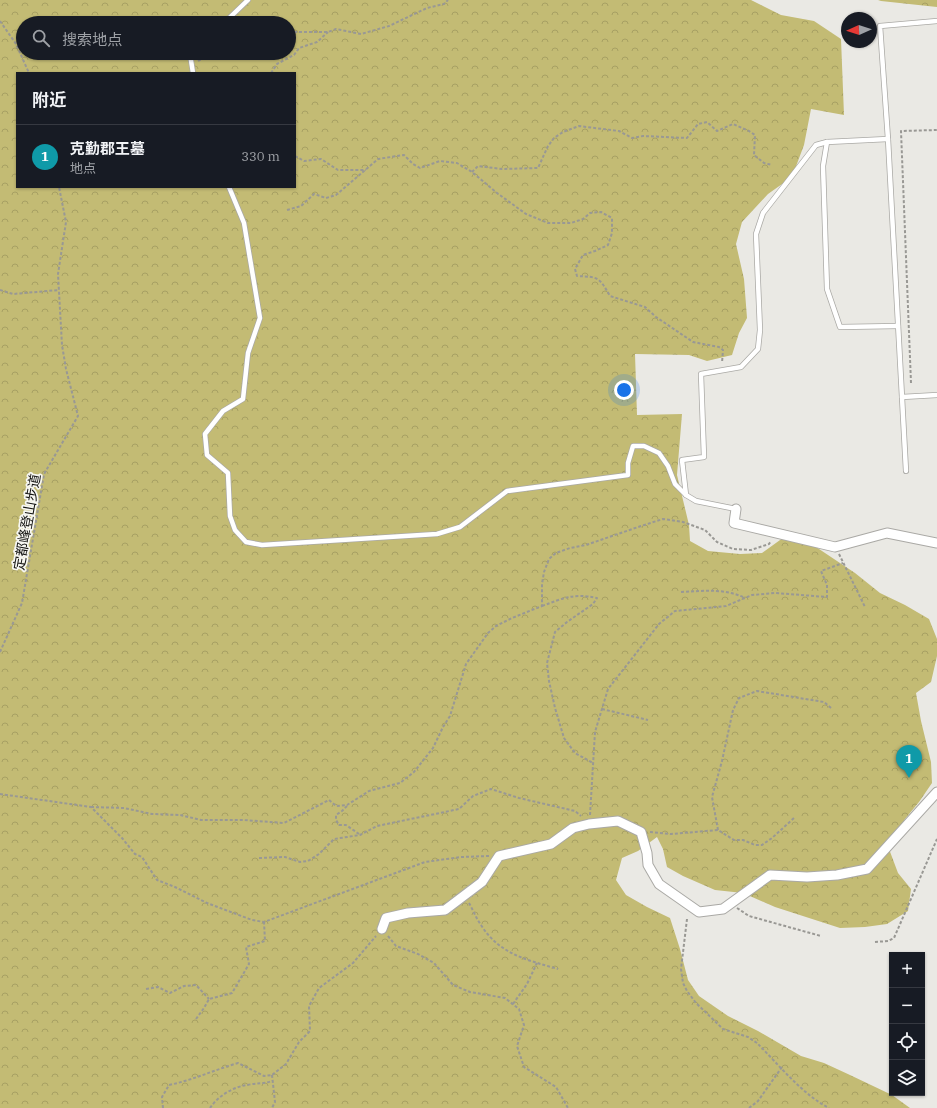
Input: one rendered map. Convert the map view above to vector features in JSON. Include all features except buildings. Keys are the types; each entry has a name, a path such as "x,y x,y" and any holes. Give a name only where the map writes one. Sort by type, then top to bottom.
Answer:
{"street":[{"path":"736,509 734,523 836,547 887,533 937,543"},
{"path":"382,929 386,918 445,910 482,882 498,856 551,844 573,828 589,824 618,821 641,832 647,852 648,865 659,884 699,912 723,909 770,875 807,877 868,869 937,792"}],"lane":[{"path":"231,16 248,0"},
{"path":"906,471 888,139 880,26 937,20"},
{"path":"191,60 194,72"},
{"path":"686,495 682,460 704,457 701,374 741,367 758,349 760,330 756,234 763,213 816,145 827,142 888,139"},
{"path":"827,142 823,166 827,289 840,328 898,326"},
{"path":"229,188 244,223 260,318 248,354 243,399 223,410 205,434 207,455 228,473 230,516 235,530 246,542 262,545 437,534 460,527 507,491 628,474 628,463 633,446 644,446 659,453 668,466 675,484 686,495 696,501 736,509"},
{"path":"902,397 937,395"}],"path":[{"path":"296,32 328,32 336,29 361,34 390,26 427,8 444,4 448,0"},
{"path":"0,21 16,44"},
{"path":"296,52 299,48 317,42 328,32"},
{"path":"23,60 29,72"},
{"path":"192,64 199,60"},
{"path":"272,72 277,64 285,60"},
{"path":"472,172 478,166 502,169 538,168 548,146 554,138 563,132 579,126 619,131 632,138 643,136 687,138 698,124 708,122 718,131 733,124 755,135 754,155 764,163 772,165"},
{"path":"911,383 901,131 937,130"},
{"path":"287,210 301,206 314,194 326,198 336,195 378,159 404,155 413,164 420,168 440,161 457,164 472,172 497,193 526,214 548,223 571,223 583,219 590,213 601,212 612,218 612,234 608,245 583,255 575,268 577,276 592,276 602,281 610,296 644,307 693,342 719,347 723,350 722,370"},
{"path":"296,157 304,161 321,159 338,170 367,170"},
{"name":"定都峰登山步道","path":"0,652 22,604 44,474 78,416 66,369 62,345 58,274 66,222 59,188"},
{"path":"0,290 13,294 59,290"},
{"path":"542,606 542,584 544,572 549,559 556,553 570,548 586,545 663,519 682,522 705,530 717,542 733,549 751,550 769,544 776,533"},
{"path":"836,547 865,607"},
{"path":"589,824 595,732 608,689 659,624 676,611 726,606 752,595 775,593 828,596 827,585 821,571 843,563"},
{"path":"681,592 715,590 735,593 745,598"},
{"path":"360,835 346,826 339,825 336,820 336,815 342,812 347,805 369,791 400,784 414,772 433,748 450,716 466,664 488,633 496,626 512,618 571,596 597,598 593,604 555,632 546,663 552,695 564,738 575,753 593,763"},
{"path":"718,830 712,797 722,761 733,710 739,698 757,691 824,702 831,708"},
{"path":"602,709 648,720"},
{"path":"259,858 285,857 300,862 308,861 319,854 334,839 360,835 377,826 459,809 473,796 491,790 575,811 589,824"},
{"path":"0,794 91,807 124,808 152,814 180,815 201,820 243,820 284,823 329,800 336,806 347,805"},
{"path":"91,807 122,838 135,854 142,857 157,880 176,887 207,903 252,920 264,922 425,862 480,855 498,856"},
{"path":"641,832 671,834 718,830 734,840 743,840 755,845 762,844 772,838 794,818"},
{"path":"875,942 888,941 894,938 937,839"},
{"path":"465,895 481,925 494,942 517,956 558,969"},
{"path":"731,904 749,916 821,936"},
{"path":"687,919 681,969 686,991 696,1003 723,1029 748,1037 757,1042 806,1092 821,1104 830,1108"},
{"path":"196,1019 209,999 232,993 250,964 246,947 265,941 264,922"},
{"path":"163,1108 162,1097 169,1085 188,1081 217,1069 238,1063 264,1076 272,1074 286,1064 299,1042 310,1031 309,1006 319,988 353,963 382,929 396,946 418,954 434,964 453,985 470,992 505,998 519,1009 524,1025 517,1046 524,1067 556,1087 568,1108"},
{"path":"513,1004 527,984 537,963"},
{"path":"146,989 158,988 170,993 184,986 196,985 209,999"},
{"path":"749,1108 758,1101 782,1067"},
{"path":"272,1074 275,1102 272,1108"},
{"path":"210,1108 228,1092 246,1085 272,1081"}],"green space":[{"path":"0,0 751,0 781,15 814,21 841,39 844,115 811,109 804,145 792,177 768,194 742,222 736,244 744,279 747,318 739,333 732,355 707,361 689,355 635,354 637,415 682,414 677,475 689,525 690,541 708,551 740,554 762,553 787,535 810,543 855,573 880,593 929,619 937,639 937,656 931,682 916,693 931,762 932,783 905,819 889,849 898,873 911,889 908,911 887,924 840,928 775,907 743,893 715,890 683,876 667,867 663,849 657,837 638,851 622,858 616,880 626,895 670,918 688,980 699,996 728,1016 758,1031 801,1056 824,1063 889,1094 889,1096 893,1096 910,1108 0,1108"},
{"path":"878,0 937,0 937,7 881,1"}],"place":[{"name":"克勤郡王墓","path":"909,778"}]}
